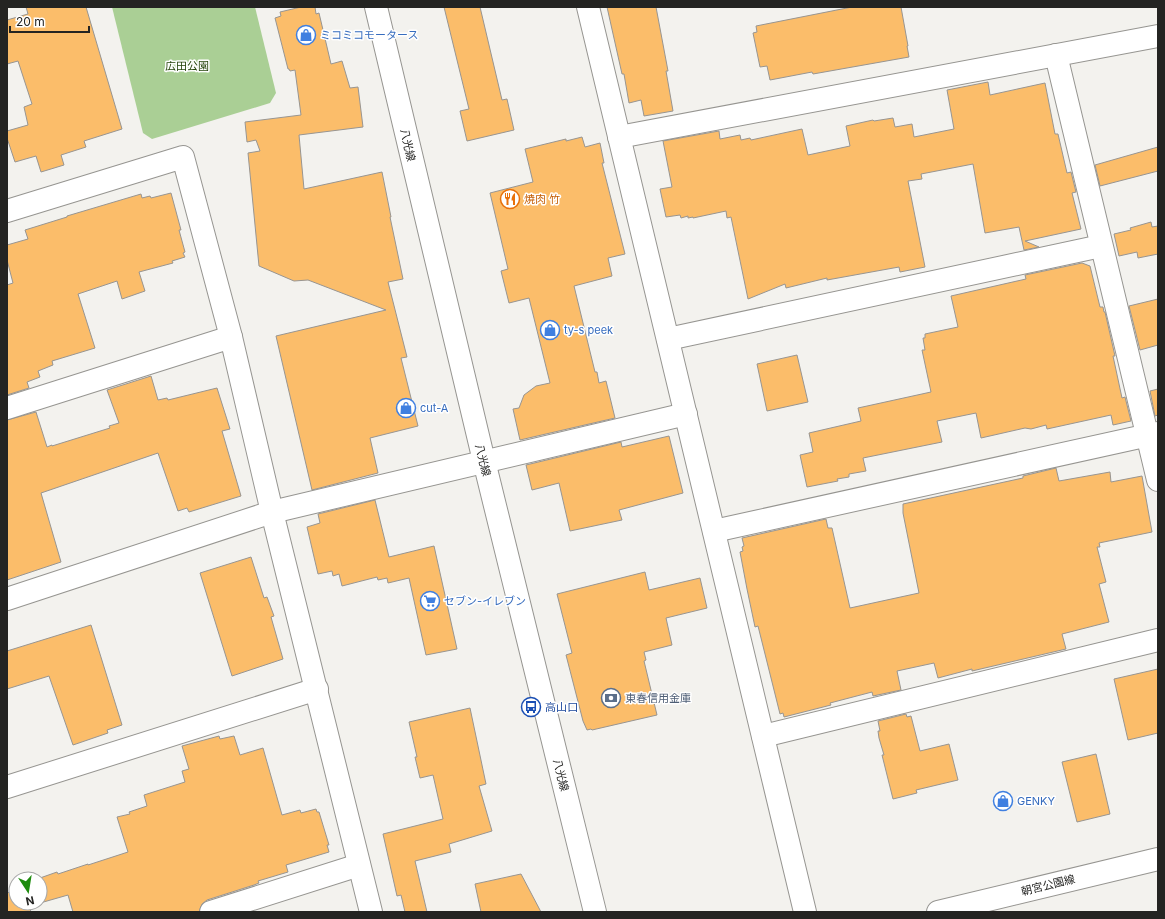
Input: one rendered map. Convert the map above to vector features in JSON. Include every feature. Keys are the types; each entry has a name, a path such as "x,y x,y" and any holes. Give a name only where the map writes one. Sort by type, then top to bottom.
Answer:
{"street":[{"name":"八光線","path":"376,7 484,461 595,912"},
{"path":"588,7 805,912"},
{"path":"619,137 1158,36"},
{"path":"1056,55 1101,246 1152,434 1158,480"},
{"path":"7,211 183,158 231,337 272,512 371,912"},
{"path":"668,339 1101,246"},
{"path":"7,408 231,337"},
{"path":"7,599 272,512 686,414"},
{"path":"714,531 1152,434"},
{"path":"763,736 1158,640"},
{"path":"7,787 317,689"},
{"name":"朝宮公園線","path":"938,912 1158,859"},
{"path":"211,912 359,865"}],"green space":[{"name":"広田公園","path":"112,7 255,7 276,93 270,103 152,139 143,133"}],"building":[{"path":"26,7 86,7 122,129 84,141 86,147 61,155 64,165 41,172 36,156 15,162 7,138 7,131 28,125 24,107 32,104 18,61 7,64 7,20 28,14"},
{"path":"301,7 315,7 316,14 319,13 331,64 342,61 350,88 358,87 363,127 299,135 304,189 382,172 403,279 388,282 407,357 401,358 418,426 370,438 378,473 312,490 276,336 386,310 308,280 294,281 259,266 248,153 260,151 256,140 247,142 245,122 301,115 295,70 290,71 288,69 275,18 281,16 280,12"},
{"path":"444,7 480,7 502,100 507,99 514,130 467,141 460,111 469,109"},
{"path":"607,7 656,7 668,71 666,71 673,111 644,116 641,100 629,103 624,74 622,74"},
{"path":"852,7 901,7 909,57 770,80 767,66 760,67 753,33 757,32 756,26"},
{"path":"988,82 990,95 1045,83 1055,134 1058,134 1067,173 1071,172 1076,192 1072,193 1081,229 1025,241 1039,247 1024,250 1019,227 985,233 973,164 921,174 922,179 908,181 925,267 900,272 899,267 827,280 827,278 786,288 785,284 748,299 731,217 727,218 726,211 693,218 688,218 688,216 681,218 680,215 666,217 660,189 672,187 663,141 719,131 720,139 740,135 741,140 750,138 751,140 802,129 808,155 850,146 846,126 873,120 893,118 895,127 912,124 914,137 954,129 947,90"},
{"path":"582,137 585,147 600,143 604,163 602,163 625,254 608,258 612,276 574,286 595,372 597,372 599,383 606,381 615,418 520,440 513,409 519,408 524,395 536,386 550,383 529,298 509,303 501,271 508,269 490,193 533,182 525,149 566,139 566,141"},
{"path":"1158,147 1158,171 1100,186 1095,165"},
{"path":"171,193 181,230 179,230 185,257 172,261 173,263 139,272 145,291 122,299 117,281 78,294 95,348 52,361 53,365 38,371 40,377 27,382 29,388 7,395 7,285 13,283 7,260 7,245 28,239 25,230 67,216 141,194 142,198 150,196 151,198"},
{"path":"1151,222 1152,227 1158,226 1158,254 1138,258 1137,252 1119,256 1114,234 1131,230 1130,228"},
{"path":"1082,263 1090,266 1100,307 1103,307 1105,312 1115,356 1113,356 1122,398 1125,397 1131,421 1113,425 1111,415 1047,429 1046,425 981,438 976,413 937,421 942,442 863,458 866,471 849,474 849,477 837,479 838,481 807,487 800,455 813,452 809,433 861,421 858,408 931,392 922,350 925,350 923,338 925,338 925,334 958,327 951,296 1026,279 1025,275"},
{"path":"1158,299 1158,345 1140,350 1129,306"},
{"path":"797,355 808,402 767,411 757,364"},
{"path":"151,376 158,400 167,398 168,400 217,388 230,429 222,431 241,496 189,512 187,508 178,511 158,453 41,493 61,562 7,580 7,420 36,412 47,447 52,446 110,428 109,426 119,423 107,390"},
{"path":"1158,389 1158,415 1155,416 1150,391"},
{"path":"669,436 683,493 619,510 622,520 570,531 559,483 532,490 526,465 621,442 622,447"},
{"path":"1056,468 1059,481 1110,472 1111,482 1142,476 1152,532 1099,543 1100,547 1097,547 1106,582 1099,584 1109,622 1062,634 1066,649 972,671 972,669 938,678 934,663 897,671 901,690 873,696 872,692 830,703 831,705 784,717 783,713 780,714 758,626 755,627 740,552 743,551 742,547 744,546 742,538 826,519 828,528 832,528 850,608 919,593 903,513 903,504 1023,478 1023,476"},
{"path":"375,500 389,557 434,546 457,649 426,655 409,578 388,583 387,578 378,580 377,577 342,586 339,574 333,576 332,571 318,574 307,527 320,523 318,514"},
{"path":"251,557 264,598 267,597 274,616 271,617 283,659 232,676 200,573"},
{"path":"645,572 649,590 700,578 707,608 666,618 672,645 644,652 646,660 644,661 657,715 587,730 583,721 566,655 572,653 557,594"},
{"path":"91,625 122,725 107,730 108,733 73,745 49,676 7,689 7,651"},
{"path":"1158,669 1158,733 1128,740 1114,679"},
{"path":"470,708 486,784 479,786 492,831 449,844 451,852 415,861 427,912 405,912 401,895 397,896 383,834 443,819 433,775 420,778 409,722"},
{"path":"906,714 907,717 911,716 920,751 949,744 958,780 916,790 917,793 893,799 882,755 884,755 879,738 878,731 880,731 878,721"},
{"path":"219,736 220,739 234,736 240,755 263,748 282,815 300,810 301,813 316,809 317,812 319,812 329,845 327,845 329,852 286,865 288,872 258,881 259,883 254,885 207,900 202,904 199,912 73,912 68,895 48,901 48,875 57,872 58,874 128,852 117,817 130,814 129,812 147,806 144,795 185,782 182,771 189,769 182,746"},
{"path":"1096,754 1110,814 1077,822 1062,762"},
{"path":"521,874 541,912 481,912 475,884"},
{"path":"7,893 8,911 31,912 7,912"}],"place":[{"name":"ミコミコモータース","path":"306,35"},
{"name":"焼肉 竹","path":"510,199"},
{"name":"ty-s peek","path":"550,330"},
{"name":"cut-A","path":"406,408"},
{"name":"セブン-イレブン","path":"430,601"},
{"name":"東春信用金庫","path":"611,698"},
{"name":"高山口","path":"531,707"},
{"name":"GENKY","path":"1003,801"}]}
